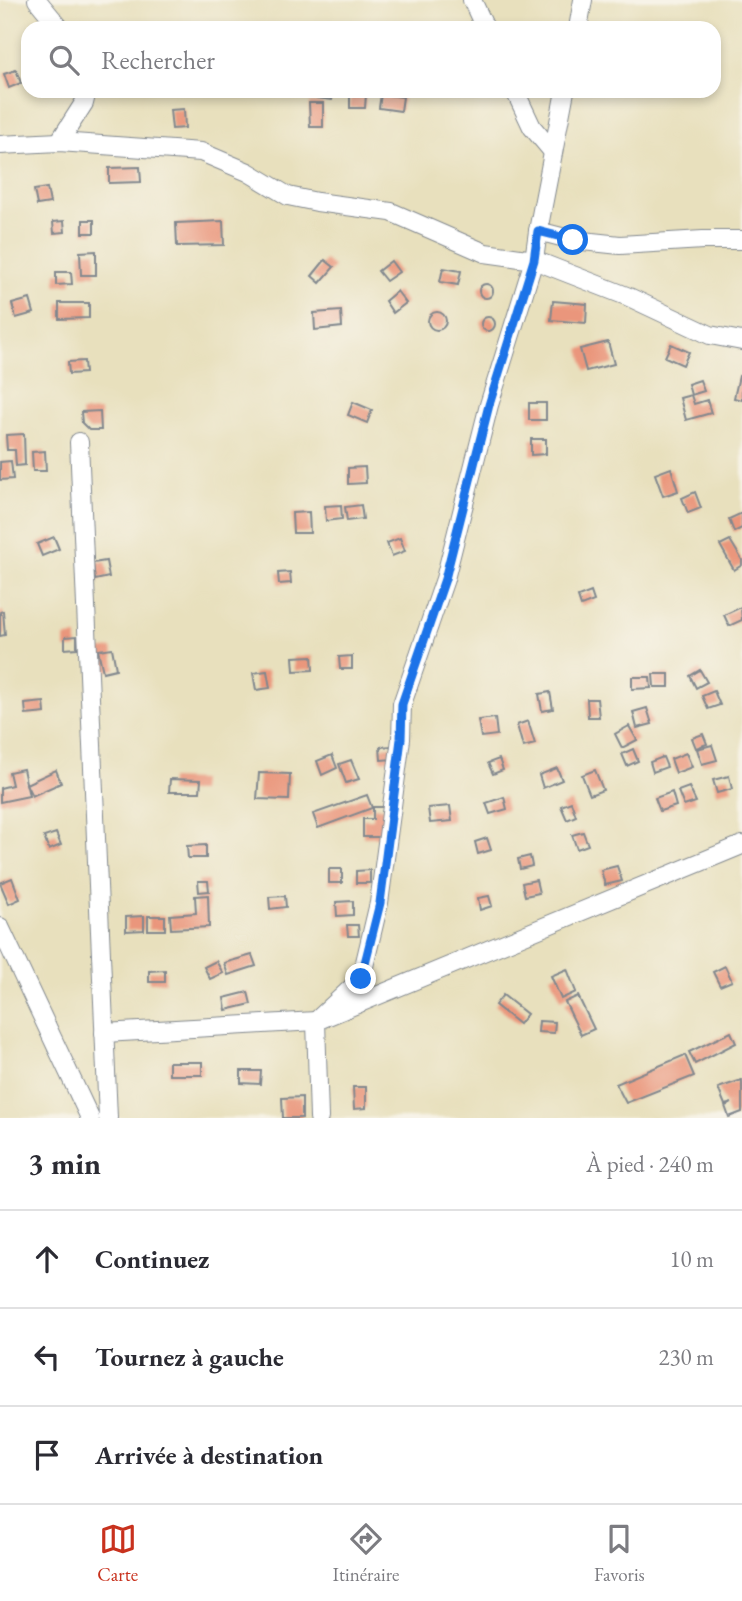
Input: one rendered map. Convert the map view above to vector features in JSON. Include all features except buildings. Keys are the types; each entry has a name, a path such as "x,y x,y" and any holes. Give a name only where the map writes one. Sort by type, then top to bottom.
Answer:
{"street":[{"path":"37,0 54,21"},
{"path":"472,0 482,21"},
{"path":"579,21 583,0"},
{"path":"59,142 85,98"},
{"path":"518,98 532,127 553,152"},
{"path":"319,1118 316,1021 361,979 380,903 401,739 402,704 445,579 489,405 534,260 564,98"},
{"path":"0,145 59,142 201,152 248,172 288,196 391,212 485,253 534,260 629,297 710,335 742,341"},
{"path":"538,231 573,240 620,244 742,240"},
{"path":"79,442 108,1118"},
{"path":"104,1033 316,1021 742,845"},
{"path":"0,927 90,1118"}],"route":[{"path":"361,979 380,903 401,739 402,704 445,579 489,405 534,260 538,231 573,240"}]}
